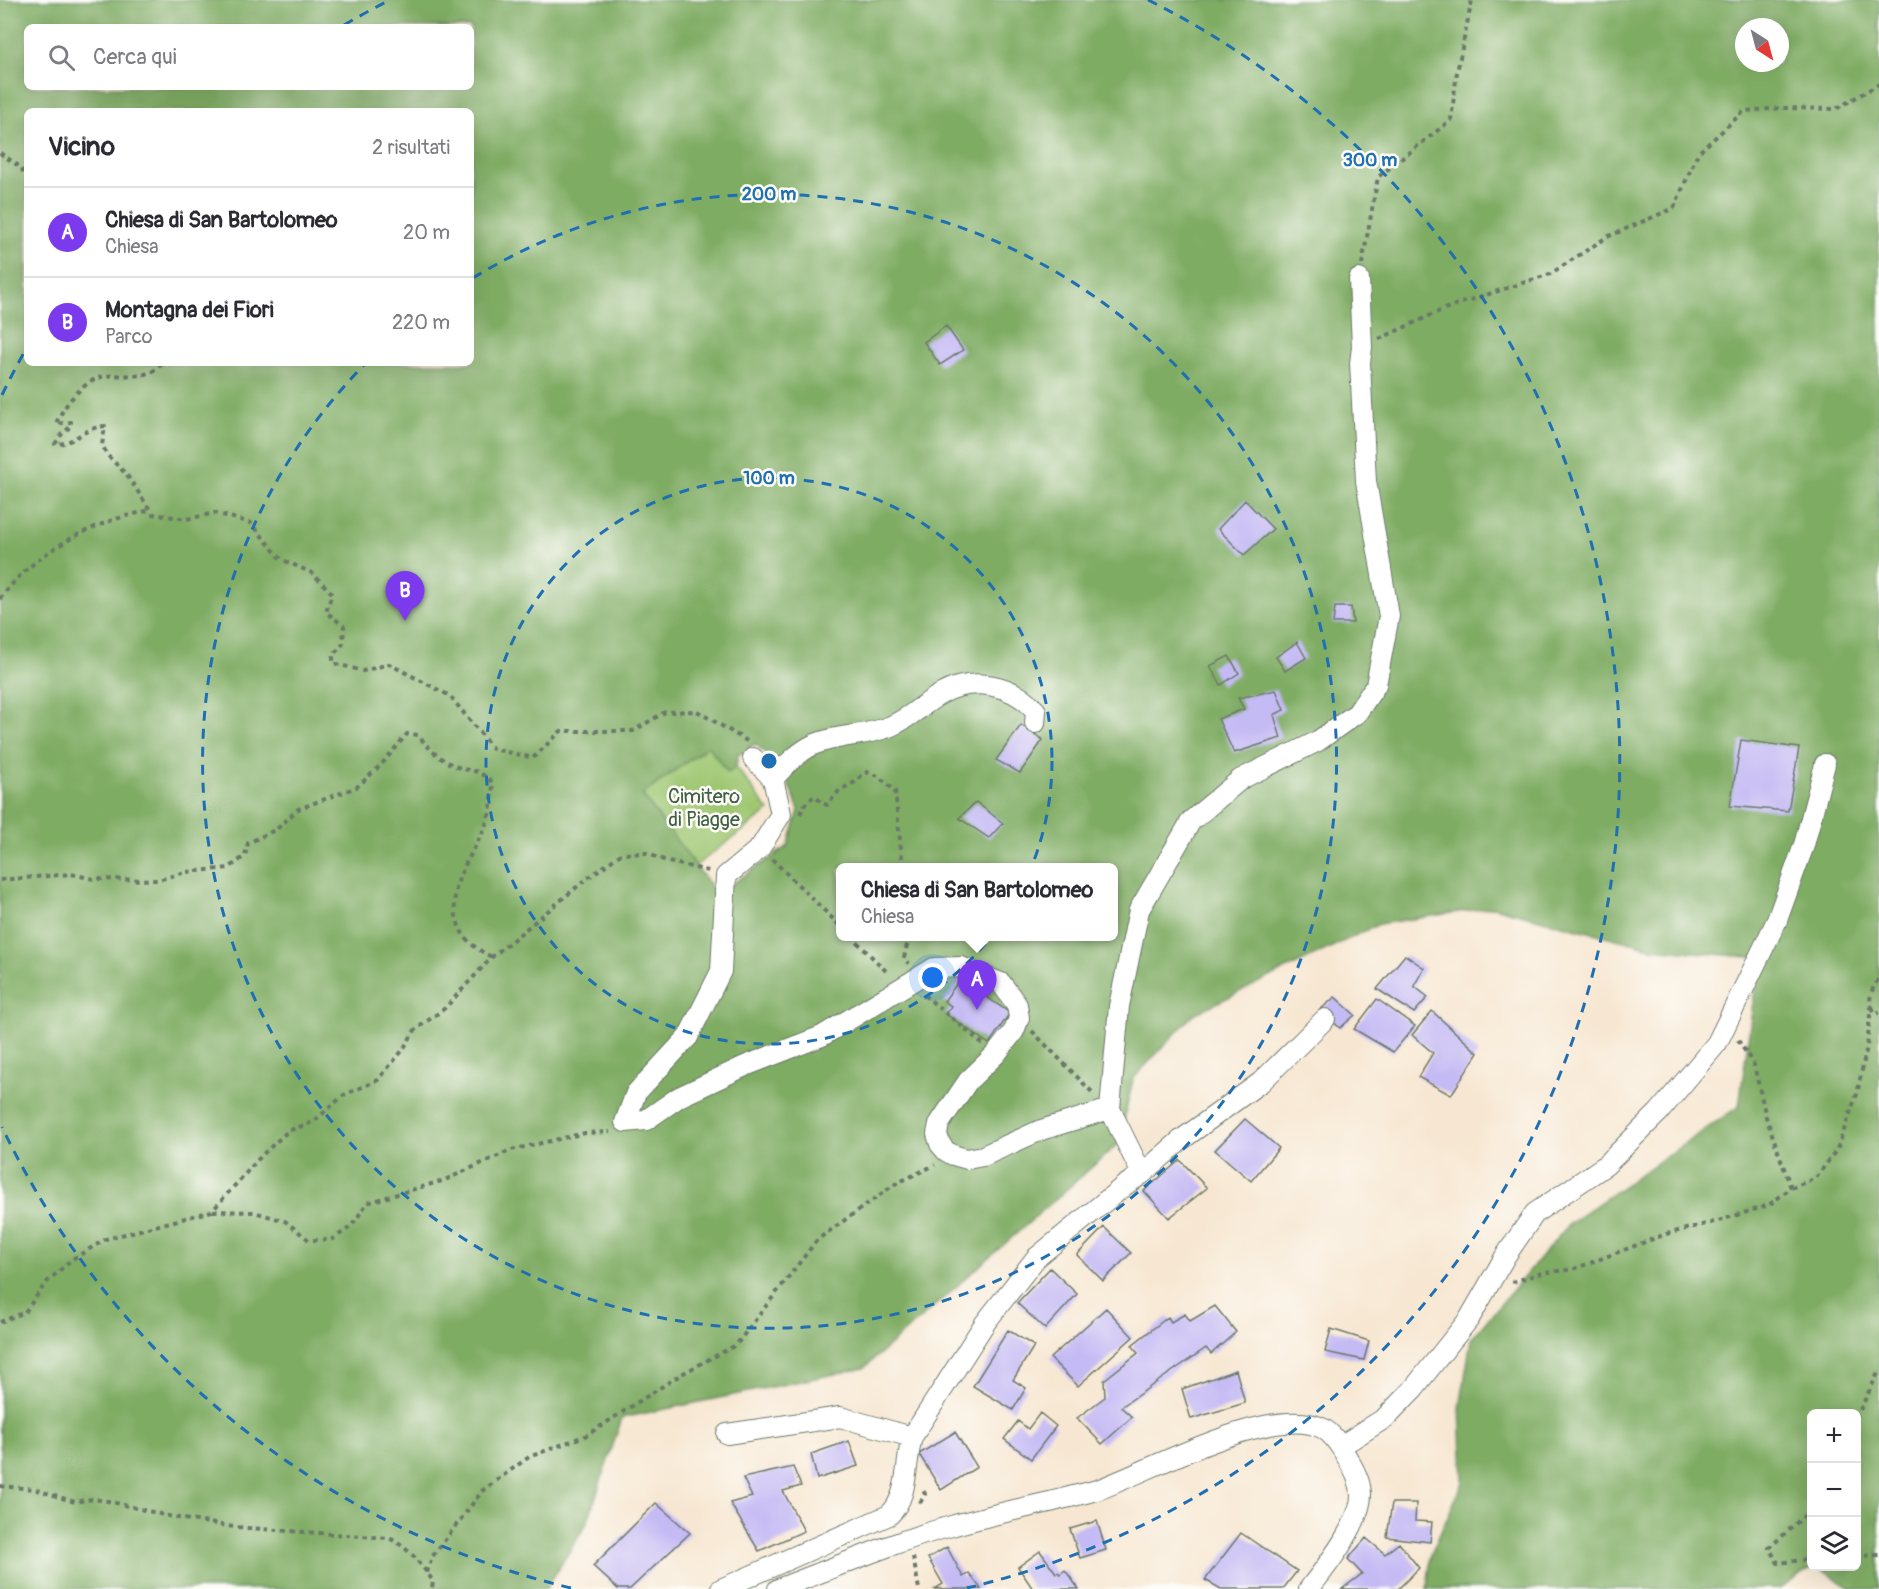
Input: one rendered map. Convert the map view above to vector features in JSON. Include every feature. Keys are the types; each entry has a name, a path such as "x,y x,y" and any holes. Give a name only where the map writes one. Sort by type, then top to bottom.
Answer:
{"street":[{"path":"1142,1174 1110,1109 1119,1006 1140,910 1191,821 1241,779 1318,741 1357,713 1376,686 1389,616 1366,481 1360,363 1362,347 1359,279"},
{"path":"772,779 789,762 811,746 890,727 912,716 942,694 971,684 1001,686 1025,699 1036,711 1035,723"},
{"path":"753,758 772,779 782,814 760,848 726,876 721,971 688,1037 636,1093 625,1122 646,1120 679,1097 745,1066 822,1036 934,968 961,966 1001,983 1017,1005 1019,1018 1014,1031 996,1054 968,1081 939,1124 937,1134 939,1144 954,1156 967,1159 984,1156 1041,1130 1110,1109"},
{"path":"1341,1446 1385,1418 1414,1388 1469,1319 1506,1255 1535,1213 1606,1165 1659,1113 1717,1043 1777,920 1804,844 1825,764"},
{"path":"721,1589 884,1520 895,1510 903,1491 907,1455 912,1437 985,1323 1036,1258 1181,1140 1261,1082 1325,1019"},
{"path":"728,1434 840,1417 912,1437"},
{"path":"778,1589 946,1527 1098,1490 1193,1448 1260,1428 1293,1422 1307,1423 1326,1430 1341,1446 1358,1478 1361,1495 1355,1517 1336,1553 1309,1589"}],"path":[{"path":"1359,279 1378,177 1450,120 1472,0"},
{"path":"1362,347 1449,307 1550,274 1607,237 1674,208 1698,153 1744,111 1783,108 1836,109 1879,84"},
{"path":"0,153 20,167 24,173"},
{"path":"160,366 147,375 104,376 83,387 60,413 56,423 71,422 71,426 61,435 56,444 63,445 93,426 105,426 102,445 108,456 126,474 153,514 187,519 215,513 250,522 281,559 312,573 332,593 326,612 344,627 343,644 333,655 333,663 363,671 389,664 450,696 493,749 533,758 561,731 633,731 665,712 697,711 746,739 753,758"},
{"path":"0,599 46,552 105,523 150,510"},
{"path":"0,880 71,874 94,879 158,880 186,872 229,868 245,856 248,843 277,829 298,809 357,787 381,765 407,734 418,735 434,754 456,767 482,772 493,783 490,811 477,844 457,880 453,908 461,934 478,950 492,957"},
{"path":"778,819 794,826 807,801 815,796 827,805 838,791 867,772 878,776 895,791 903,863"},
{"path":"760,848 836,922"},
{"path":"212,1211 262,1155 288,1131 314,1122 344,1095 378,1080 402,1051 415,1030 445,1008 492,957 589,877 621,854 646,853 669,862 726,876"},
{"path":"856,941 894,981 919,978"},
{"path":"906,941 904,958 919,978 923,994 996,1054"},
{"path":"1488,1287 1542,1273 1574,1269 1666,1234 1768,1205 1791,1188 1816,1178 1837,1149 1857,1094 1867,1046 1870,1001 1873,988 1879,978"},
{"path":"1871,1005 1875,1013 1879,1013"},
{"path":"1019,1018 1110,1109"},
{"path":"1722,1033 1740,1041 1754,1065 1766,1117 1791,1188"},
{"path":"0,1322 25,1312 46,1283 71,1260 106,1239 212,1211 254,1212 285,1221 309,1240 331,1240 351,1227 366,1203 445,1180 510,1150 585,1133 608,1133 625,1122"},
{"path":"427,1573 432,1557 483,1490 529,1457 587,1435 680,1375 736,1345 817,1239 895,1184 954,1156"},
{"path":"1861,1409 1879,1371"},
{"path":"0,1486 34,1489 75,1503 92,1499 108,1500 172,1517 234,1527 389,1538 402,1545 427,1573 433,1581 432,1589"},
{"path":"903,1491 921,1488 925,1494 917,1508"},
{"path":"1807,1514 1769,1548 1779,1563 1807,1560"},
{"path":"910,1540 919,1589"},
{"path":"1861,1556 1879,1555"}],"green space":[{"path":"0,0 1879,0 1879,1589 1853,1589 1824,1571 1861,1571 1861,1409 1807,1409 1808,1571 1779,1589 1427,1589 1431,1554 1463,1482 1460,1408 1471,1339 1570,1223 1739,1106 1759,958 1651,948 1493,907 1379,924 1194,1014 1133,1079 1119,1143 864,1368 622,1418 587,1523 546,1589 0,1589","holes":["755,744 781,766 799,810 788,846 717,894 642,795 708,746 728,773 736,767 738,755"]},
{"name":"Cimitero di Piagge","path":"708,746 728,772 736,767 769,811 695,866 642,795"}],"building":[{"path":"946,326 963,350 940,365 924,342"},
{"path":"1245,500 1273,529 1244,555 1218,529"},
{"path":"1335,607 1351,607 1353,623 1333,623"},
{"path":"1297,642 1306,658 1285,671 1276,657"},
{"path":"1229,656 1239,673 1221,685 1210,666"},
{"path":"1276,690 1284,710 1274,715 1281,738 1234,753 1218,719 1244,709 1238,698"},
{"path":"1021,725 1043,740 1020,773 996,760"},
{"path":"1741,740 1799,748 1788,811 1730,806"},
{"path":"976,802 1003,823 989,838 959,818"},
{"path":"1405,955 1424,968 1414,986 1428,997 1414,1013 1377,989"},
{"path":"960,979 1010,1013 989,1044 946,1014 951,1006 944,1001"},
{"path":"1335,997 1355,1015 1340,1028 1320,1010"},
{"path":"1377,999 1415,1026 1393,1052 1354,1029"},
{"path":"1432,1011 1478,1053 1451,1095 1418,1077 1433,1053 1412,1035"},
{"path":"1245,1119 1279,1148 1251,1181 1215,1150"},
{"path":"1180,1160 1207,1188 1169,1218 1144,1191"},
{"path":"1104,1227 1131,1253 1103,1281 1077,1255"},
{"path":"1050,1268 1077,1294 1045,1329 1017,1303"},
{"path":"1215,1306 1236,1332 1211,1354 1206,1348 1121,1407 1132,1417 1102,1444 1077,1418 1105,1397 1104,1380 1138,1353 1132,1345 1168,1317 1171,1322 1185,1314 1190,1321"},
{"path":"1106,1308 1133,1337 1078,1386 1050,1358"},
{"path":"1331,1329 1369,1341 1364,1360 1325,1352"},
{"path":"1008,1330 1034,1346 1013,1380 1026,1388 1013,1410 973,1386"},
{"path":"1236,1370 1245,1403 1191,1419 1182,1389"},
{"path":"1040,1413 1056,1426 1031,1459 1004,1439 1018,1421 1028,1429"},
{"path":"955,1432 977,1467 941,1490 919,1454"},
{"path":"849,1441 858,1466 817,1479 811,1454"},
{"path":"793,1467 801,1486 783,1491 804,1531 759,1551 730,1503 752,1497 743,1478"},
{"path":"656,1503 690,1533 630,1589 618,1589 593,1566"},
{"path":"1392,1503 1416,1503 1415,1521 1432,1522 1430,1542 1387,1537"},
{"path":"1097,1521 1106,1550 1080,1558 1070,1529"},
{"path":"1241,1533 1297,1571 1283,1589 1221,1589 1205,1580"},
{"path":"1366,1538 1385,1554 1399,1543 1419,1568 1398,1589 1342,1589 1362,1574 1348,1559"},
{"path":"947,1547 963,1577 969,1573 981,1589 935,1589 943,1584 928,1558"},
{"path":"1040,1551 1056,1573 1060,1574 1065,1570 1079,1589 1033,1589 1018,1567"}],"place":[{"name":"Montagna dei Fiori","path":"405,621"},
{"name":"Chiesa di San Bartolomeo","path":"977,1010"}]}
